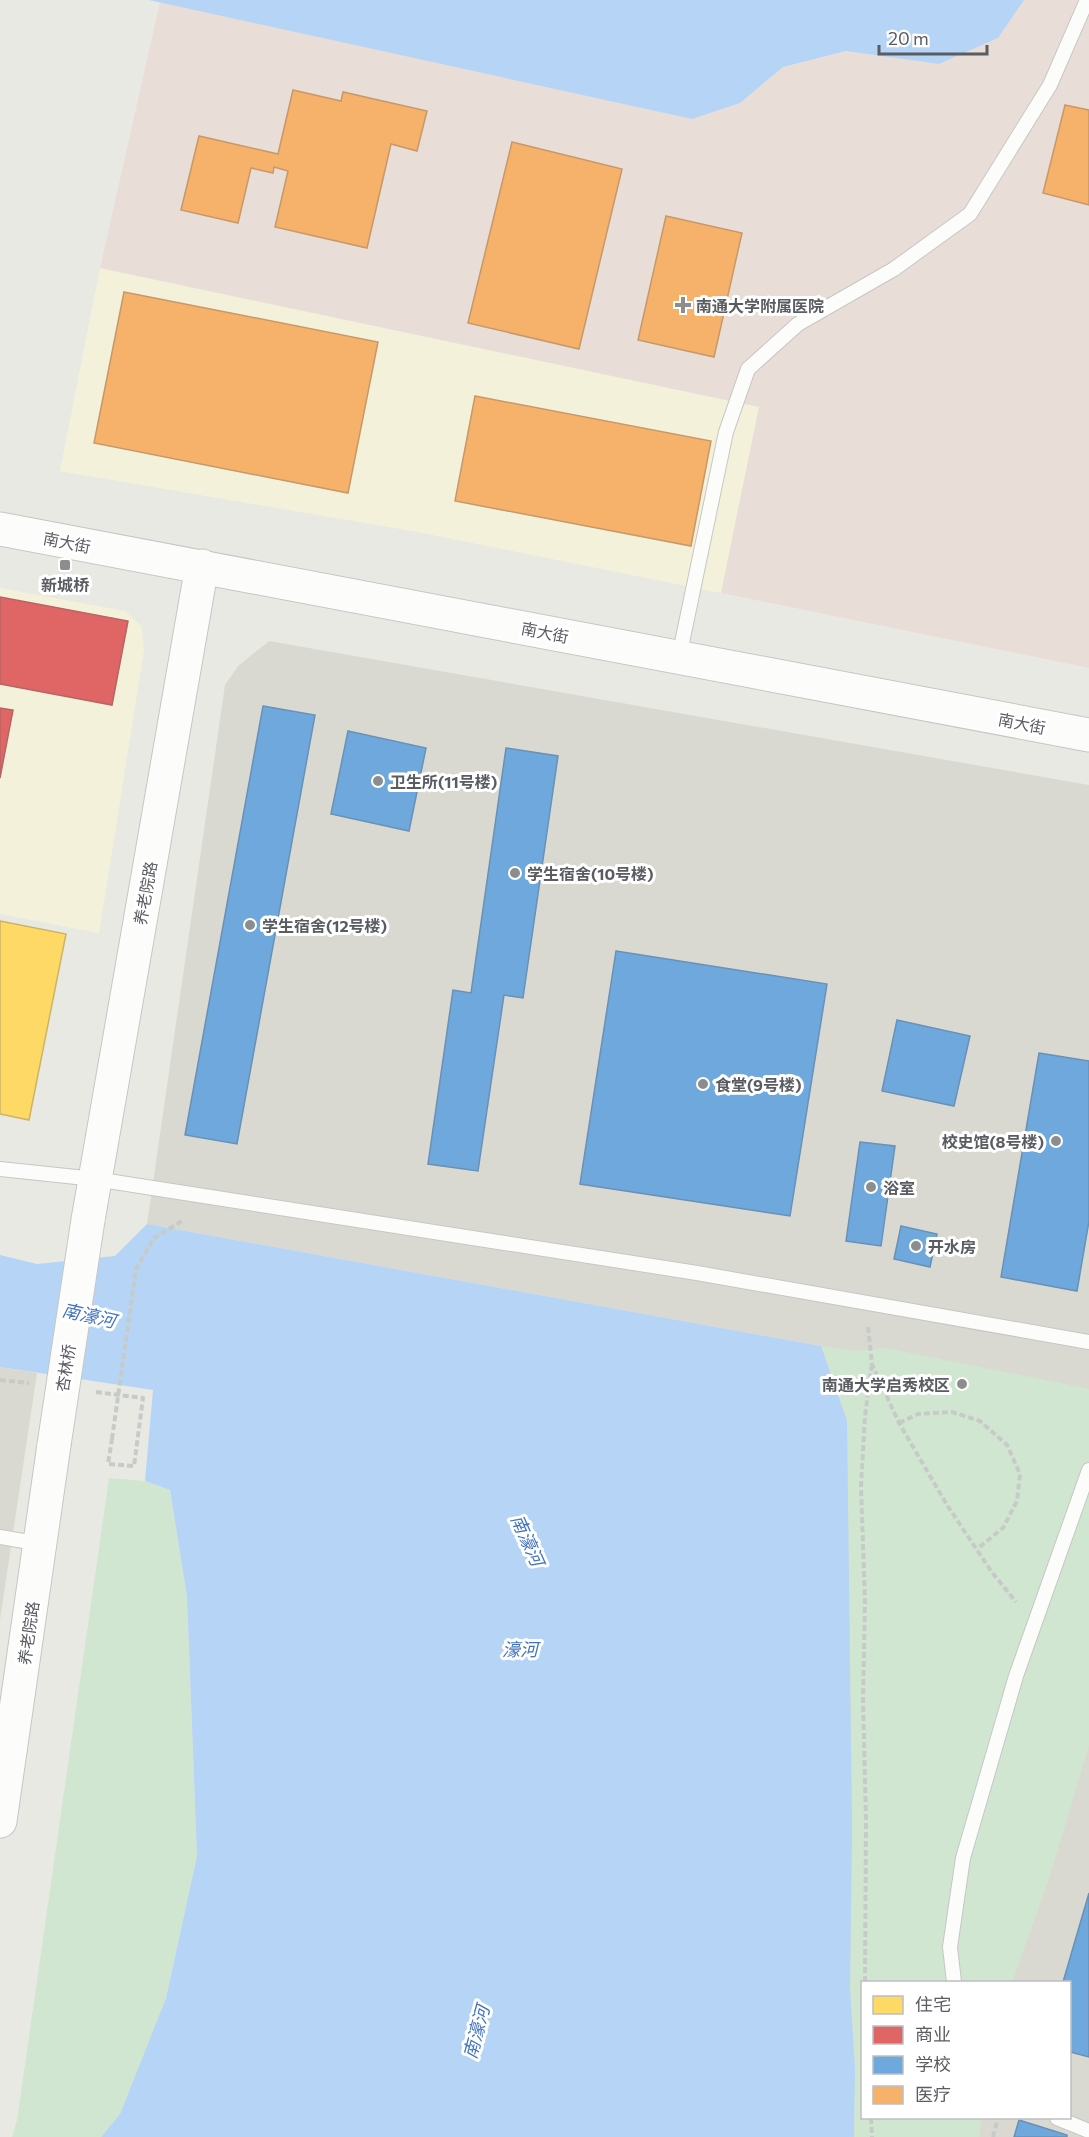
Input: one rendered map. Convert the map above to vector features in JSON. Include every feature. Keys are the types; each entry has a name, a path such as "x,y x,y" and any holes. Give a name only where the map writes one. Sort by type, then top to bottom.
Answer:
{"street":[{"name":"南大街","path":"0,529 1089,735"},
{"name":"养老院路","path":"88,1220 202,566"},
{"name":"杏林桥","path":"54,1445 88,1220"},
{"name":"养老院路","path":"0,1821 54,1445"}],"lane":[{"path":"679,657 726,432 748,369 798,324 894,269 970,214 1050,85 1088,0"},
{"path":"0,1169 95,1179 697,1273 1089,1342"},
{"path":"954,1981 950,1947 963,1858 1016,1676 1089,1470"},
{"path":"0,1538 41,1544"},
{"path":"1059,2119 1089,2131"}],"path":[{"path":"88,1391 143,1398 134,1466 108,1464 112,1439 136,1269 154,1238 182,1221"},
{"path":"865,1981 866,1820 863,1699 865,1602 861,1487 865,1416 872,1364 866,1302"},
{"path":"872,1364 899,1423 947,1505 976,1549 1034,1624"},
{"path":"0,1380 33,1384"},
{"path":"899,1423 918,1414 952,1412 980,1421 1007,1445 1020,1474 1017,1501 1003,1528 976,1549"},
{"path":"871,2119 872,2137"},
{"path":"993,2137 998,2119"}],"shaded area":[{"name":"南通大学附属医院","path":"1024,0 1089,0 1089,668 721,593 759,407 100,268 160,2 692,119 740,103 783,67 847,51 939,64 998,38"},
{"path":"100,268 759,407 721,593 418,532 60,471"},
{"path":"0,588 125,611 141,626 144,650 99,933 0,914"},
{"name":"南通大学启秀校区","path":"269,641 1089,785 1089,2137 854,2137 856,2127 821,1346 147,1224 225,685 238,666"},
{"path":"0,1367 37,1373 0,1620"}],"green space":[{"path":"821,1346 856,1351 885,1348 1089,1389 1089,1745 1049,1879 1012,1981 861,1981 861,2119 982,2119 979,2137 854,2137 855,2070 850,1988 852,1828 847,1421"},
{"path":"109,1478 145,1481 170,1490 187,1597 197,1856 166,1998 120,2114 101,2137 12,2137 17,2120"}],"water":[{"path":"149,0 1024,0 998,38 939,64 846,51 783,67 740,103 692,119"},
{"name":"濠河","path":"147,1224 821,1346 847,1421 852,1828 850,1988 855,2070 854,2137 101,2137 120,2114 166,1998 197,1856 187,1597 170,1490 145,1481 153,1390 0,1367 0,1255 37,1264 115,1256"}],"building: 住宅":[{"path":"0,921 66,934 29,1120 0,1114"}],"building: 商业":[{"path":"0,597 128,621 112,705 0,684"},
{"path":"0,708 13,710 0,778"}],"building: 学校":[{"name":"学生宿舍(12号楼)","path":"263,706 315,715 237,1144 185,1135"},
{"name":"卫生所(11号楼)","path":"348,731 426,748 409,831 331,814"},
{"name":"学生宿舍(10号楼)","path":"506,748 558,756 523,998 504,995 478,1171 428,1164 453,990 471,993"},
{"name":"食堂(9号楼)","path":"616,951 827,984 790,1216 580,1184"},
{"path":"897,1020 970,1036 954,1106 882,1091"},
{"name":"校史馆(8号楼)","path":"1039,1053 1089,1061 1089,1221 1077,1291 1001,1277"},
{"name":"浴室","path":"860,1142 895,1146 881,1246 846,1241"},
{"name":"开水房","path":"901,1226 937,1234 930,1267 894,1259"},
{"path":"1089,1893 1089,2057 1071,2052 1071,1981 1063,1981"},
{"path":"1019,2120 1067,2135 1067,2137 1014,2137"}],"building: 医疗":[{"path":"293,90 341,101 343,92 427,111 417,151 391,144 367,248 275,227 288,171 274,167 273,173 251,168 238,223 181,210 199,136 278,154"},
{"path":"1065,105 1089,110 1089,205 1043,193"},
{"path":"512,142 622,169 579,349 468,323"},
{"path":"666,216 742,233 714,357 638,340"},
{"path":"124,292 378,342 348,493 94,443"},
{"path":"475,396 711,441 691,546 455,501"}],"place":[{"name":"南通大学附属医院","path":"683,305"},
{"name":"新城桥","path":"65,565"},
{"name":"卫生所(11号楼)","path":"378,781"},
{"name":"学生宿舍(10号楼)","path":"515,873"},
{"name":"学生宿舍(12号楼)","path":"250,925"},
{"name":"食堂(9号楼)","path":"703,1084"},
{"name":"校史馆(8号楼)","path":"1056,1141"},
{"name":"浴室","path":"871,1187"},
{"name":"开水房","path":"916,1246"},
{"name":"南通大学启秀校区","path":"962,1384"}],"water label":[{"name":"南濠河","path":"89,1315"},
{"name":"南濠河","path":"528,1540"},
{"name":"南濠河","path":"476,2032"}]}
